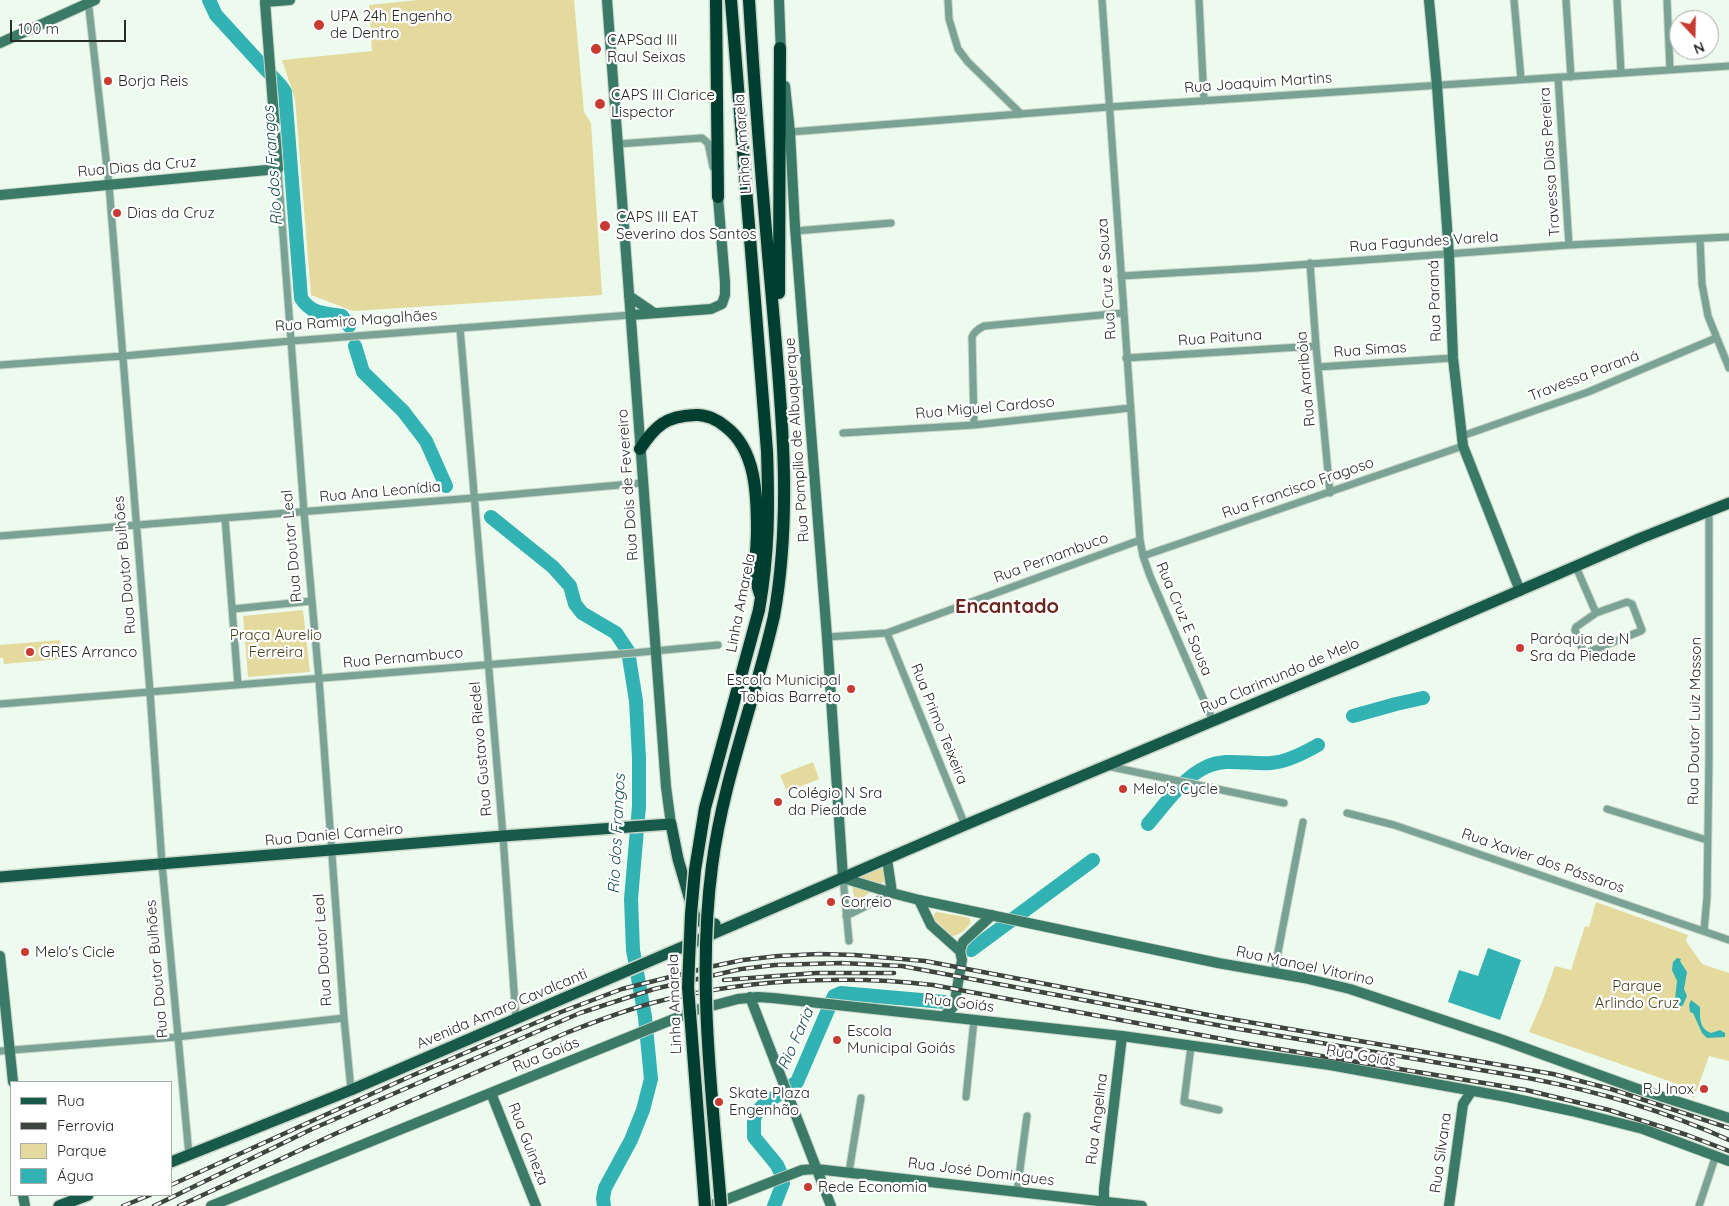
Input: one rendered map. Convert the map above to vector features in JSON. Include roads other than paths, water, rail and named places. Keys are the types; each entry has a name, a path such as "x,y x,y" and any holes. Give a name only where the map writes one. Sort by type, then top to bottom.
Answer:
{"highway":[{"path":"716,0 718,197"},
{"name":"Linha Amarela","path":"705,1206 688,987 695,870 705,808 760,604 767,556 768,530 767,451 731,0"},
{"name":"Linha Amarela","path":"721,1206 705,996 705,942 708,894 720,813 762,667 774,616 782,564 785,508 776,341 757,128 749,0"},
{"path":"776,341 779,307 780,48"},
{"path":"640,449 655,428 664,422 683,415 698,414 712,418 733,432 742,443 748,456 752,473 757,529 755,575 760,604"},
{"path":"719,1171 726,1190 729,1206"}],"main road":[{"name":"Rua Clarimundo de Melo","path":"843,878 1729,503"},
{"name":"Rua Daniel Carneiro","path":"0,877 671,824"},
{"name":"Rua Dois de Fevereiro","path":"671,824 678,859 695,917"},
{"name":"Avenida Amaro Cavalcanti","path":"172,1162 351,1090 843,878"},
{"path":"637,967 686,935 695,917 708,924 742,920"},
{"path":"59,1206 85,1196"}],"street":[{"path":"265,1 290,0"},
{"name":"Rua Dois de Fevereiro","path":"607,0 642,483 666,787 671,824"},
{"name":"Rua Pompílio de Albuquerque","path":"779,0 780,48 790,132 795,231 827,637 843,878"},
{"path":"948,0 949,19 958,49 968,62 1021,114"},
{"name":"Rua Cruz e Souza","path":"1102,0 1126,358 1140,540 1143,556"},
{"path":"1199,0 1204,101"},
{"name":"Rua Paraná","path":"1429,0 1437,86 1453,358 1462,441 1520,591"},
{"path":"1514,0 1521,79"},
{"path":"1566,0 1571,77"},
{"path":"1617,0 1621,72"},
{"path":"1667,0 1670,70"},
{"path":"0,44 91,1"},
{"name":"Rua Doutor Bulhões","path":"91,1 109,185 162,864 189,1155"},
{"name":"Rua Doutor Leal","path":"265,1 304,512 319,679 330,851 351,1090"},
{"name":"Rua Joaquim Martins","path":"790,132 1109,107 1729,66"},
{"name":"Travessa Dias Pereira","path":"1558,78 1569,245"},
{"path":"618,144 698,138 705,140 709,145 718,197"},
{"name":"Rua Dias da Cruz","path":"0,195 278,169"},
{"name":"Rua Ramiro Magalhães","path":"0,364 123,356 715,308 722,304 725,295 718,197"},
{"path":"795,231 891,223"},
{"name":"Rua Fagundes Varela","path":"1120,276 1448,255 1569,245 1729,237"},
{"path":"1700,239 1702,284 1708,316 1729,368"},
{"name":"Rua Araribóia","path":"1310,264 1330,493"},
{"path":"629,296 654,313"},
{"path":"974,425 973,334 984,326 1124,313"},
{"name":"Rua Gustavo Riedel","path":"460,328 503,836 516,1019"},
{"name":"Travessa Paraná","path":"1462,441 1588,392 1716,338"},
{"name":"Rua Paituna","path":"1126,358 1316,346"},
{"name":"Rua Simas","path":"1318,367 1453,358"},
{"name":"Rua Miguel Cardoso","path":"843,433 974,425 1130,408"},
{"name":"Rua Francisco Fragoso","path":"1143,556 1330,493 1462,441"},
{"name":"Rua Ana Leonídia","path":"0,536 642,483"},
{"name":"Rua Doutor Luiz Masson","path":"1704,931 1707,897 1709,758 1709,510"},
{"path":"225,518 238,685"},
{"name":"Rua Pernambuco","path":"827,637 887,633 1140,540"},
{"name":"Rua Cruz E Sousa","path":"1143,556 1160,600 1213,721"},
{"path":"1576,567 1596,613"},
{"path":"233,609 312,601"},
{"path":"1630,602 1642,630 1586,653 1583,651 1575,628 1596,613 1630,602"},
{"name":"Rua Primo Teixeira","path":"887,633 965,825"},
{"name":"Rua Pernambuco","path":"0,704 718,645"},
{"path":"1107,766 1281,803"},
{"path":"1607,809 1707,840"},
{"name":"Rua Xavier dos Pássaros","path":"1347,813 1394,825 1729,940"},
{"path":"1274,973 1303,822"},
{"path":"846,916 892,893 887,859"},
{"path":"843,878 849,941"},
{"name":"Rua Manoel Vitorino","path":"843,878 919,900 1356,991 1500,1039 1635,1088 1729,1118"},
{"path":"919,900 931,925 960,951"},
{"path":"944,1016 954,1006 962,960 961,945 965,938 992,915"},
{"path":"0,956 5,1051 13,1081"},
{"path":"750,997 831,1206"},
{"name":"Rua Goiás","path":"211,1206 652,1028 704,1008 750,997 844,1005 1122,1036 1330,1065 1572,1111 1643,1129 1729,1161"},
{"path":"954,1006 960,1018"},
{"path":"5,1051 177,1037 344,1018"},
{"path":"966,1098 974,1020"},
{"name":"Rua Angelina","path":"1103,1204 1122,1036"},
{"path":"1191,1046 1184,1102 1218,1110"},
{"name":"Rua Silvana","path":"1457,1089 1463,1104"},
{"name":"Rua Guineza","path":"491,1092 536,1206"},
{"name":"Rua Silvana","path":"1449,1206 1463,1104 1471,1092"},
{"path":"849,1172 861,1098"},
{"path":"1017,1192 1027,1116"},
{"path":"1699,1206 1716,1155"},
{"path":"710,1206 791,1174 816,1168"},
{"name":"Rua José Domingues","path":"816,1168 1103,1204 1142,1206"}],"water":[{"path":"1488,948 1521,960 1500,1020 1448,1002 1459,970 1478,976"},
{"path":"1677,958 1681,959 1680,961 1687,972 1684,989 1687,996 1680,1007 1675,999 1677,981 1672,970 1673,962"},
{"path":"1691,1000 1700,1007 1701,1022 1704,1028 1711,1033 1720,1030 1725,1033 1725,1037 1707,1038 1702,1033 1693,1013 1690,1012 1689,1005"}],"waterway":[{"name":"Rio dos Frangos","path":"209,0 216,15 285,92 301,298 314,310 342,316 349,326"},
{"name":"Rio dos Frangos","path":"355,346 363,372 403,411 426,441 446,486"},
{"name":"Rio dos Frangos","path":"491,517 553,567 570,586 575,604 582,613 616,633 628,651 636,701 639,758 639,806 631,899 633,950 645,1017 651,1079 643,1110 631,1140 605,1188 604,1206"},
{"name":"Rio Faria","path":"1353,716 1423,698"},
{"name":"Rio Faria","path":"1148,824 1189,778 1206,767 1222,762 1263,763 1283,761 1318,745"},
{"name":"Rio Faria","path":"971,950 1093,860"},
{"name":"Rio Faria","path":"774,1206 783,1183 782,1176 777,1165 754,1137 754,1120 756,1113 763,1105 797,1082 834,996 841,993 944,1002"}],"railway":[{"path":"172,1185 411,1076 561,1012 622,989 743,960 819,954 925,961 1219,1017 1553,1074 1611,1089 1729,1128"},
{"path":"154,1206 312,1129 580,1013 654,989 741,969 775,965 841,963 902,966 1233,1028 1528,1078 1580,1089 1630,1103 1680,1120 1729,1140"},
{"path":"724,980 816,973 894,973"},
{"path":"179,1206 337,1133 566,1033 609,1017 685,995 755,984 791,981 863,980 933,985 1249,1044 1526,1090 1609,1110 1687,1135 1729,1151"},
{"path":"123,1206 148,1196"}],"place":[{"name":"UPA 24h Engenho de Dentro","path":"319,25"},
{"name":"CAPSad III Raul Seixas","path":"596,49"},
{"name":"Borja Reis","path":"108,81"},
{"name":"CAPS III Clarice Lispector","path":"600,104"},
{"name":"Dias da Cruz","path":"117,213"},
{"name":"CAPS III EAT Severino dos Santos","path":"605,226"},
{"name":"Paróquia de N Sra da Piedade","path":"1520,648"},
{"name":"GRES Arranco","path":"30,652"},
{"name":"Escola Municipal Tobias Barreto","path":"851,689"},
{"name":"Melo's Cycle","path":"1123,789"},
{"name":"Colégio N Sra da Piedade","path":"778,802"},
{"name":"Correio","path":"831,902"},
{"name":"Melo's Cicle","path":"25,952"},
{"name":"Escola Municipal Goiás","path":"837,1040"},
{"name":"RJ Inox","path":"1704,1089"},
{"name":"Skate Plaza Engenhão","path":"719,1102"},
{"name":"Rede Economia","path":"808,1187"}],"district":[{"name":"Encantado","path":"1007,607"}],"park label":[{"name":"Praça Aurelio Ferreira","path":"276,644"},
{"name":"Parque Arlindo Cruz","path":"1637,994"}]}
